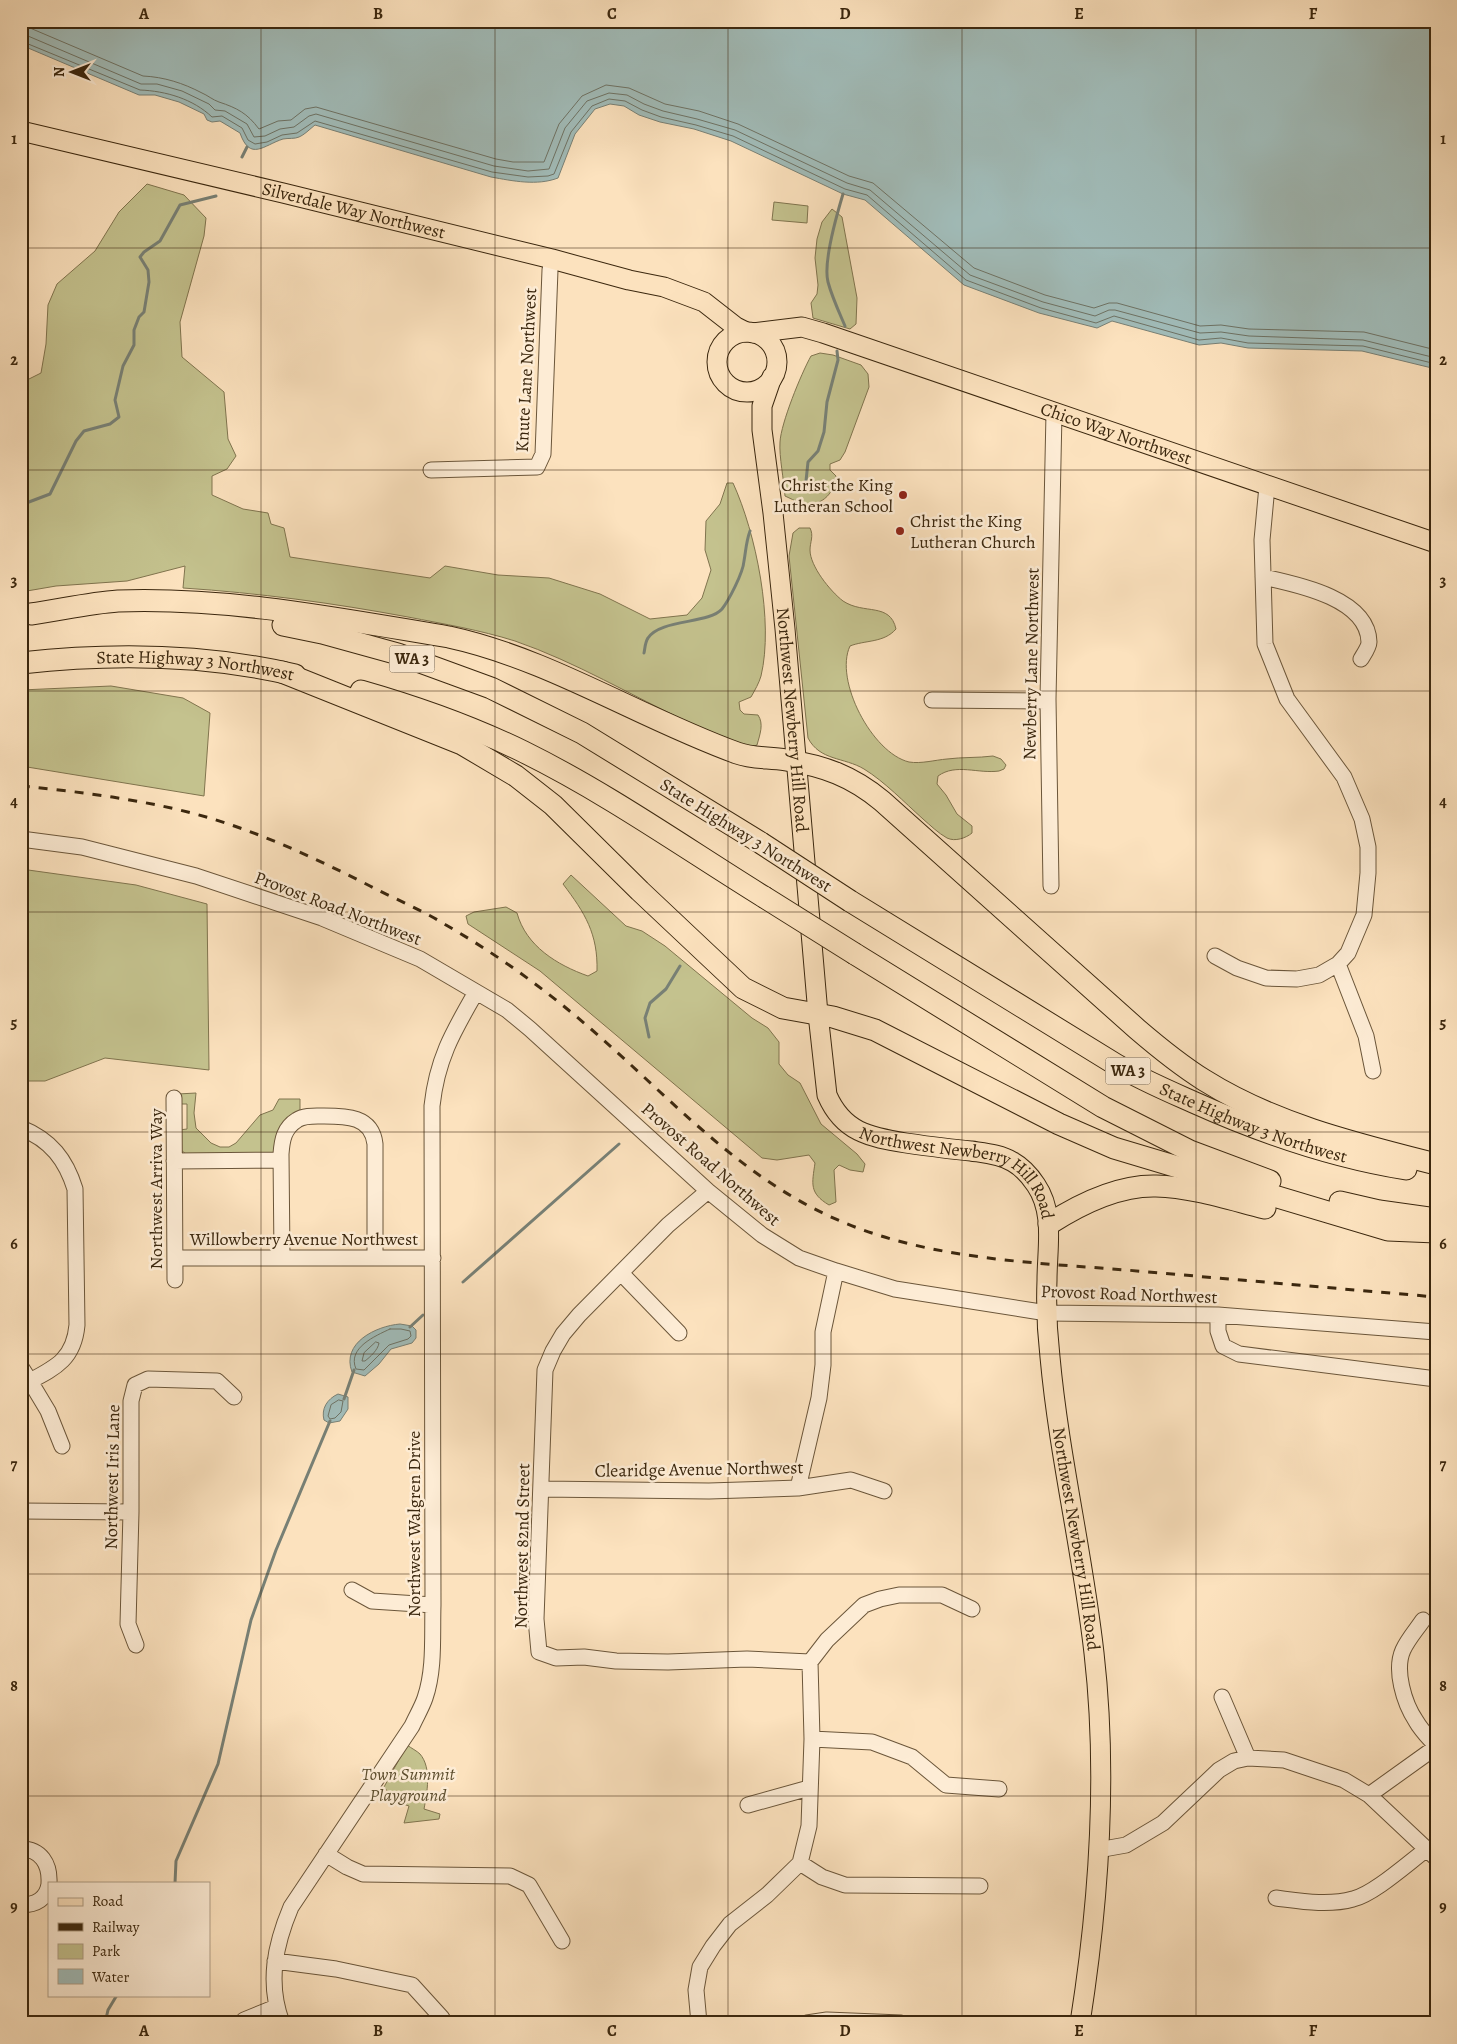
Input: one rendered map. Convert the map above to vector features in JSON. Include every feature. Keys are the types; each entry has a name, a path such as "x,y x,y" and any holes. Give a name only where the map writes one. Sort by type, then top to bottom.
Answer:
{"highway":[{"path":"26,615 116,602 174,601 274,610 449,637 468,641 525,660 690,734 738,753 757,758 796,762 841,774 868,790 1151,1041 1204,1080 1244,1101 1302,1125 1348,1141 1436,1164"},
{"name":"State Highway 3 Northwest","path":"26,615 168,614 242,620 322,633 398,654 491,688 582,733 1099,1054 1157,1086 1239,1123 1280,1138 1339,1156 1436,1174"},
{"name":"State Highway 3 Northwest","path":"21,663 78,658 147,658 209,662 282,672 356,689 429,712 501,741 577,781 1103,1108 1190,1152 1313,1195 1379,1211 1436,1220"},
{"path":"282,672 455,742 498,764 553,805 640,891 743,988 783,1008 849,1021 875,1030 1059,1124 1114,1148 1388,1230"},
{"path":"1048,1224 1100,1197 1127,1189 1155,1186 1182,1188 1342,1226 1436,1232"}],"main road":[{"name":"Silverdale Way Northwest","path":"21,131 664,287 704,302 736,327 749,332"},
{"name":"Silverdale Way Northwest","path":"685,294 712,322 718,339 718,354"},
{"name":"Chico Way Northwest","path":"749,332 802,327 823,333 1436,543"},
{"path":"774,369 770,344 764,338 749,332 736,334 728,338 718,354 717,364 719,373 724,381 731,387 743,391 755,390 766,384 774,369 780,342 796,328"},
{"name":"Northwest Newberry Hill Road","path":"774,369 762,406 762,430 785,628 818,1014 827,1094 837,1113 849,1125 864,1134 878,1138 989,1154 1010,1160 1024,1171 1037,1187 1045,1206 1048,1224 1047,1313 1051,1371 1094,1655 1100,1758 1098,1850 1088,1961 1080,2023"},
{"name":"Northwest Newberry Hill Road","path":"731,387 744,396 762,430"}],"street":[{"name":"Knute Lane Northwest","path":"431,470 537,467 543,454 552,259"},
{"name":"Newberry Lane Northwest","path":"1051,886 1048,701 1054,412"},
{"path":"1215,956 1237,968 1266,978 1297,979 1319,974 1338,964 1348,953 1364,915 1368,873 1368,847 1362,819 1344,777 1287,699 1265,644 1262,540 1268,486"},
{"path":"1263,577 1305,586 1339,600 1358,617 1366,630 1369,643 1361,659"},
{"path":"932,700 1048,701"},
{"name":"Provost Road Northwest","path":"21,839 82,847 196,876 322,918 420,959 507,1010 552,1047 708,1191 762,1235 799,1258 836,1271 895,1289 1047,1313 1218,1315 1436,1332"},
{"path":"1338,964 1366,1036 1373,1070"},
{"name":"Northwest Walgren Drive","path":"282,2023 276,2007 273,1987 275,1960 280,1934 291,1907 412,1726 425,1698 432,1662 433,1258 431,1139 434,1090 446,1046 476,992"},
{"name":"Northwest Arriva Way","path":"174,1098 175,1280"},
{"path":"282,1258 281,1160 285,1132 298,1118 309,1116 349,1116 359,1119 370,1128 375,1144 375,1258"},
{"path":"21,1128 41,1138 57,1151 70,1174 75,1189 76,1339 71,1352 49,1371 26,1384"},
{"path":"174,1160 281,1160"},
{"name":"Northwest 82nd Street","path":"708,1191 668,1225 622,1274 579,1315 563,1334 545,1370 536,1619 539,1652 556,1658 584,1657 616,1661 668,1662 747,1658 810,1662"},
{"name":"Willowberry Avenue Northwest","path":"175,1258 433,1258"},
{"path":"798,1488 819,1398 823,1365 823,1332 836,1271"},
{"path":"622,1274 679,1333"},
{"path":"1218,1315 1218,1331 1223,1346 1239,1354 1436,1379"},
{"path":"21,1367 26,1384 48,1411 62,1446"},
{"name":"Northwest Iris Lane","path":"136,1645 128,1624 131,1400 135,1385 148,1379 217,1381 234,1397"},
{"name":"Clearidge Avenue Northwest","path":"542,1489 709,1491 798,1488 851,1480 884,1491"},
{"path":"21,1510 131,1512"},
{"path":"352,1590 372,1601 433,1605"},
{"path":"699,2023 696,1990 700,1966 712,1946 730,1924 767,1895 800,1863 809,1826 812,1739 810,1662 827,1640 864,1606 880,1598 899,1595 942,1595 972,1609"},
{"path":"1370,1795 1436,1746 1416,1722 1408,1706 1399,1665 1403,1649 1423,1620"},
{"path":"1222,1697 1248,1758"},
{"path":"812,1739 872,1742 912,1757 946,1785 999,1789"},
{"path":"1098,1850 1126,1845 1163,1823 1219,1770 1234,1761 1248,1758 1284,1760 1344,1780 1370,1795 1431,1854 1353,1899 1330,1902 1276,1898"},
{"path":"748,1805 809,1788"},
{"path":"21,1849 30,1849 44,1859 49,1868 49,1882"},
{"path":"326,1854 346,1868 363,1874 510,1876 529,1885 562,1942"},
{"path":"800,1863 822,1877 845,1885 980,1886"},
{"path":"21,1905 37,1903 48,1891"},
{"path":"275,1960 336,1969 412,1985 442,2018"},
{"path":"244,2020 276,2007"},
{"path":"807,2023 827,2020 901,2023"}],"green space":[{"path":"147,184 184,195 206,218 204,236 180,322 182,357 224,392 228,439 236,456 227,469 212,476 212,495 243,509 268,513 271,524 284,528 290,557 430,578 445,566 498,575 549,578 600,594 650,619 687,615 702,598 711,570 705,550 706,521 720,504 727,483 733,483 749,527 764,604 764,654 761,676 751,697 739,702 740,710 744,714 758,715 760,718 761,729 757,745 749,748 704,729 668,713 582,669 515,641 462,627 352,607 296,599 183,588 185,566 127,581 56,586 21,592 21,383 41,373 46,344 48,305 57,284 95,251 119,212"},
{"path":"774,202 808,206 807,223 772,220"},
{"path":"832,209 842,217 857,298 856,324 850,329 813,318 811,303 817,294 818,285 815,258 817,239 822,222"},
{"path":"820,353 833,355 861,365 868,374 869,387 845,452 840,460 830,464 830,470 836,476 833,489 819,502 807,504 785,496 780,442 788,411 802,374 811,356"},
{"path":"799,528 810,528 812,536 810,550 813,563 827,585 838,597 851,605 882,612 893,621 896,629 891,634 880,639 850,646 846,660 847,677 852,695 870,730 882,745 895,756 909,762 993,756 1001,759 1006,765 1004,769 999,771 960,769 945,772 938,776 937,784 957,814 972,826 972,833 967,836 953,840 947,838 872,774 856,765 826,755 819,751 808,738 789,556 793,533"},
{"path":"111,686 183,698 210,713 204,796 21,766 21,690"},
{"path":"21,869 136,885 207,904 209,1070 105,1058 45,1081 21,1081"},
{"path":"571,875 626,926 642,931 665,946 752,1018 768,1028 779,1042 779,1064 788,1075 800,1083 821,1124 857,1154 865,1164 863,1172 850,1170 839,1165 834,1170 836,1202 829,1205 815,1192 813,1182 815,1163 809,1155 777,1160 762,1158 540,971 468,924 466,916 474,912 506,907 517,913 521,925 535,945 544,953 565,966 588,976 597,971 595,946 589,924 563,884"},
{"path":"196,1093 194,1113 196,1128 211,1143 220,1147 229,1147 236,1143 260,1115 273,1110 279,1099 300,1099 300,1112 273,1154 187,1155 180,1149 179,1130 187,1129 187,1104 178,1104 178,1094"},
{"name":"Town Summit Playground","path":"407,1745 420,1754 426,1766 428,1781 424,1809 440,1814 439,1819 404,1823 409,1806 395,1799 384,1787"}],"water":[{"path":"21,21 1436,21 1436,369 1362,351 1248,348 1221,343 1199,345 1112,321 1097,328 1039,313 964,285 865,200 843,194 731,141 694,129 660,122 639,115 624,106 610,104 595,109 575,134 558,178 542,182 525,182 491,177 315,125 299,137 283,139 258,149 253,149 248,147 240,133 220,121 212,122 207,120 204,114 179,102 155,95 139,95 21,45"},
{"path":"400,1324 412,1326 416,1330 416,1338 412,1343 391,1349 379,1364 365,1376 352,1372 351,1353 363,1338 381,1328"},
{"path":"338,1394 348,1397 348,1409 340,1421 329,1423 324,1420 324,1408"}],"waterway":[{"path":"242,157 247,147"},
{"path":"843,194 831,238 827,274 828,282 845,326"},
{"path":"21,505 50,494 76,441 84,431 110,424 119,417 115,400 123,366 134,345 134,330 139,317 144,312 149,282 148,270 140,257 160,241 180,205 216,196"},
{"path":"792,492 806,481 808,462 818,451 824,432 827,402 838,360 837,351"},
{"path":"644,653 647,640 654,632 673,624 716,614 722,609 732,593 741,572 750,531"},
{"path":"649,1037 645,1018 650,1003 666,989 680,966"},
{"path":"463,1282 619,1144"},
{"path":"410,1327 423,1315"},
{"path":"344,1399 354,1370"},
{"path":"175,1882 176,1861 218,1764 251,1620 276,1550 330,1421"},
{"path":"105,2023 108,2010 116,1996"}],"railway":[{"path":"21,786 118,798 167,807 213,819 293,849 428,914 503,961 557,1001 591,1029 704,1131 763,1178 829,1216 864,1230 937,1250 1012,1261 1436,1297"}],"place":[{"name":"Christ the King Lutheran School","path":"903,495"},
{"name":"Christ the King Lutheran Church","path":"900,531"}]}
